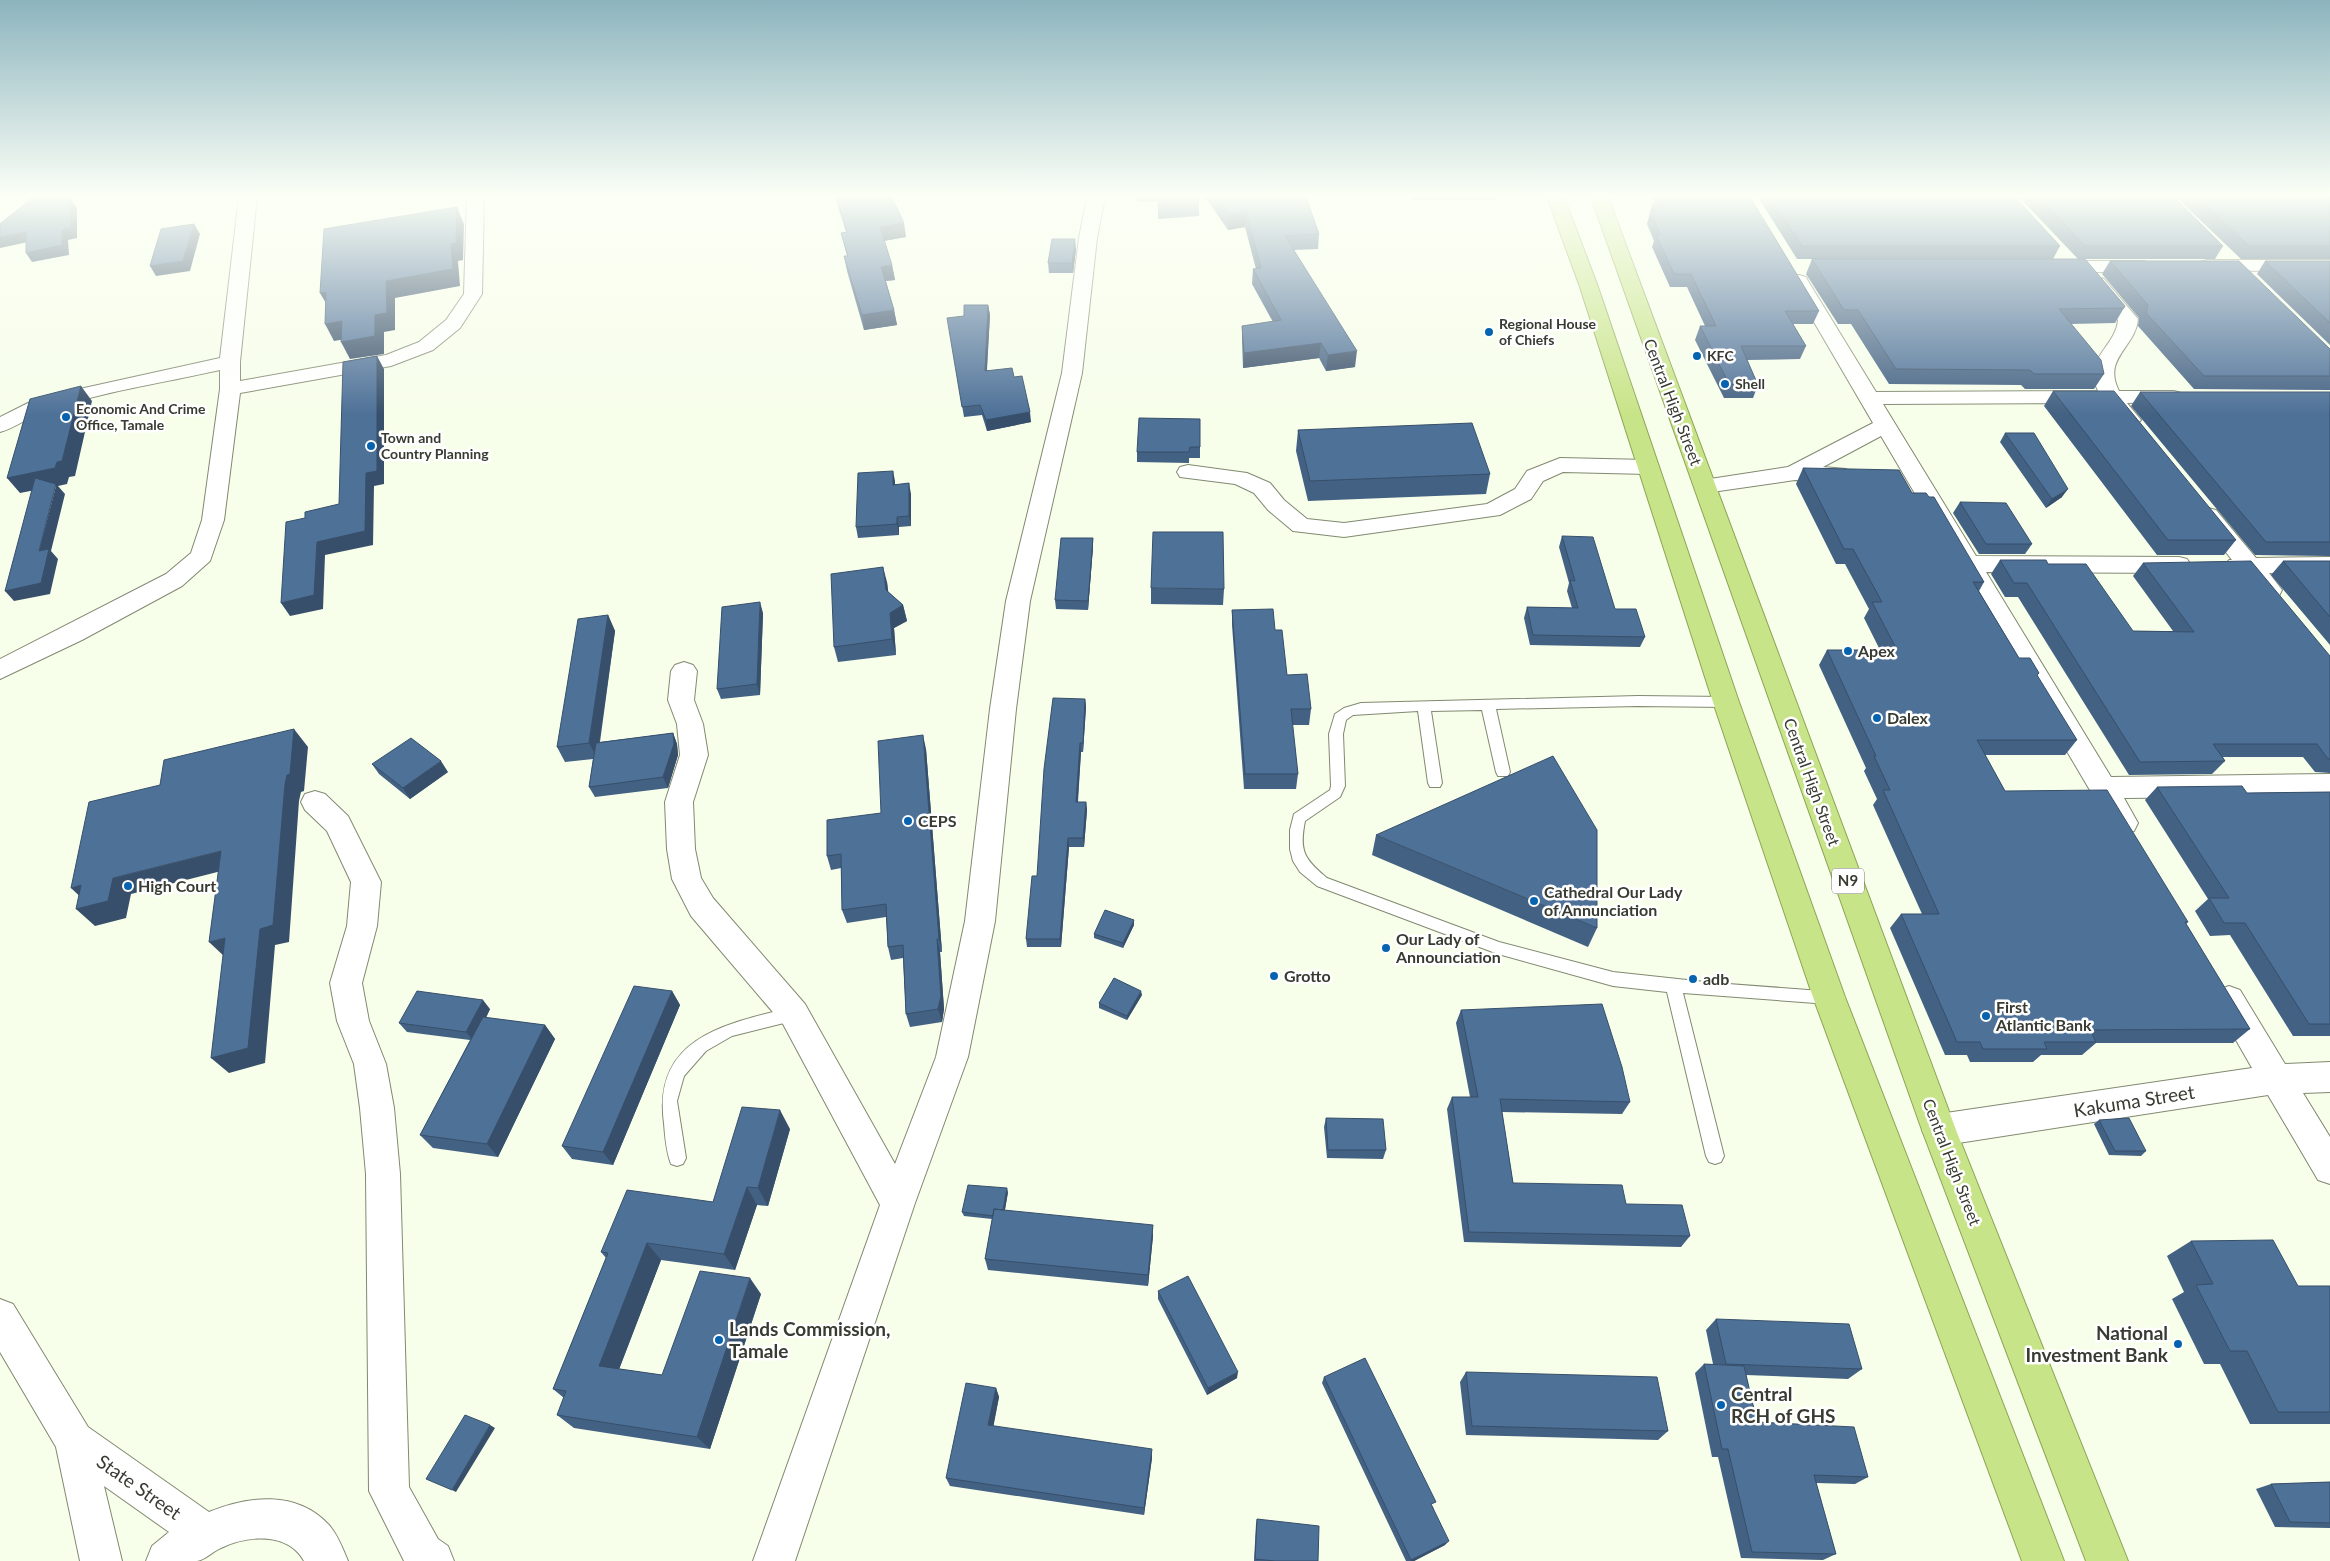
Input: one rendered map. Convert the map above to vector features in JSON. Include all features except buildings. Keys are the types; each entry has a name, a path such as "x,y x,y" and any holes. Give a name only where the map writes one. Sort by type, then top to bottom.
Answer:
{"highway":[{"name":"Central High Street","path":"1598,270 1612,293 1704,486 1939,1130 2107,1561"},
{"name":"Central High Street","path":"1609,270 1648,467 1726,702 1829,997 2043,1561"}],"street":[{"path":"0,670 73,634 174,580 202,556 213,520 230,389 230,362 240,270"},
{"path":"230,389 391,360 426,346 453,324 474,294 474,270"},
{"path":"774,1561 898,1203 952,1057 980,921 1003,709 1018,601 1072,373 1084,270"},
{"path":"1799,270 1916,477 1971,564 2134,840"},
{"path":"2081,270 2128,319 2128,329 2113,349 2103,370 2103,382 2110,396 2142,435"},
{"path":"2238,270 2254,286"},
{"path":"0,426 35,407 73,396 230,362"},
{"path":"1870,398 2190,396"},
{"path":"1795,473 1886,425"},
{"path":"1188,472 1239,478 1262,488 1276,505 1301,526 1344,530 1492,510 1523,494 1535,476 1560,465 1648,467"},
{"path":"1704,486 1795,473 1860,475"},
{"path":"1888,476 1916,477"},
{"path":"2193,497 2281,604"},
{"path":"1971,564 2330,565"},
{"path":"684,671 681,700 690,724 694,755 679,802 680,849 687,878 702,907 794,1014 898,1203"},
{"path":"2104,788 2330,785"},
{"path":"315,802 338,824 366,882 362,926 346,983 353,1021 370,1064 377,1108 383,1174 389,1491 423,1554 433,1561"},
{"path":"2216,977 2330,1168"},
{"name":"Kakuma Street","path":"1939,1130 2276,1079 2330,1077"},
{"name":"State Street","path":"0,1318 74,1440 101,1561"},
{"name":"State Street","path":"74,1440 205,1534"},
{"path":"167,1561 205,1534 237,1520 267,1517 293,1522 314,1537 327,1561"}],"lane":[{"path":"1726,702 1638,701 1424,706 1361,708 1349,711 1340,717 1336,734 1338,786 1336,793 1299,818 1296,830 1296,844 1303,865 1322,882 1498,948 1613,979 1829,997"},
{"path":"1488,705 1503,772"},
{"path":"1424,706 1435,783"},
{"path":"1672,985 1715,1156"},
{"path":"677,1158 669,1101 677,1072 700,1046 729,1030 794,1014"}],"place":[{"name":"Regional House of Chiefs","path":"1489,332"},
{"name":"KFC","path":"1697,356"},
{"name":"Shell","path":"1725,384"},
{"name":"Economic And Crime Office, Tamale","path":"66,417"},
{"name":"Town and Country Planning","path":"371,446"},
{"name":"Apex","path":"1848,651"},
{"name":"Dalex","path":"1877,718"},
{"name":"CEPS","path":"908,821"},
{"name":"High Court","path":"128,886"},
{"name":"Cathedral Our Lady of Annunciation","path":"1534,901"},
{"name":"Our Lady of Announciation","path":"1386,948"},
{"name":"Grotto","path":"1274,976"},
{"name":"adb","path":"1693,979"},
{"name":"First Atlantic Bank","path":"1986,1016"},
{"name":"Lands Commission, Tamale","path":"719,1340"},
{"name":"National Investment Bank","path":"2178,1344"},
{"name":"Central RCH of GHS","path":"1721,1405"}]}
